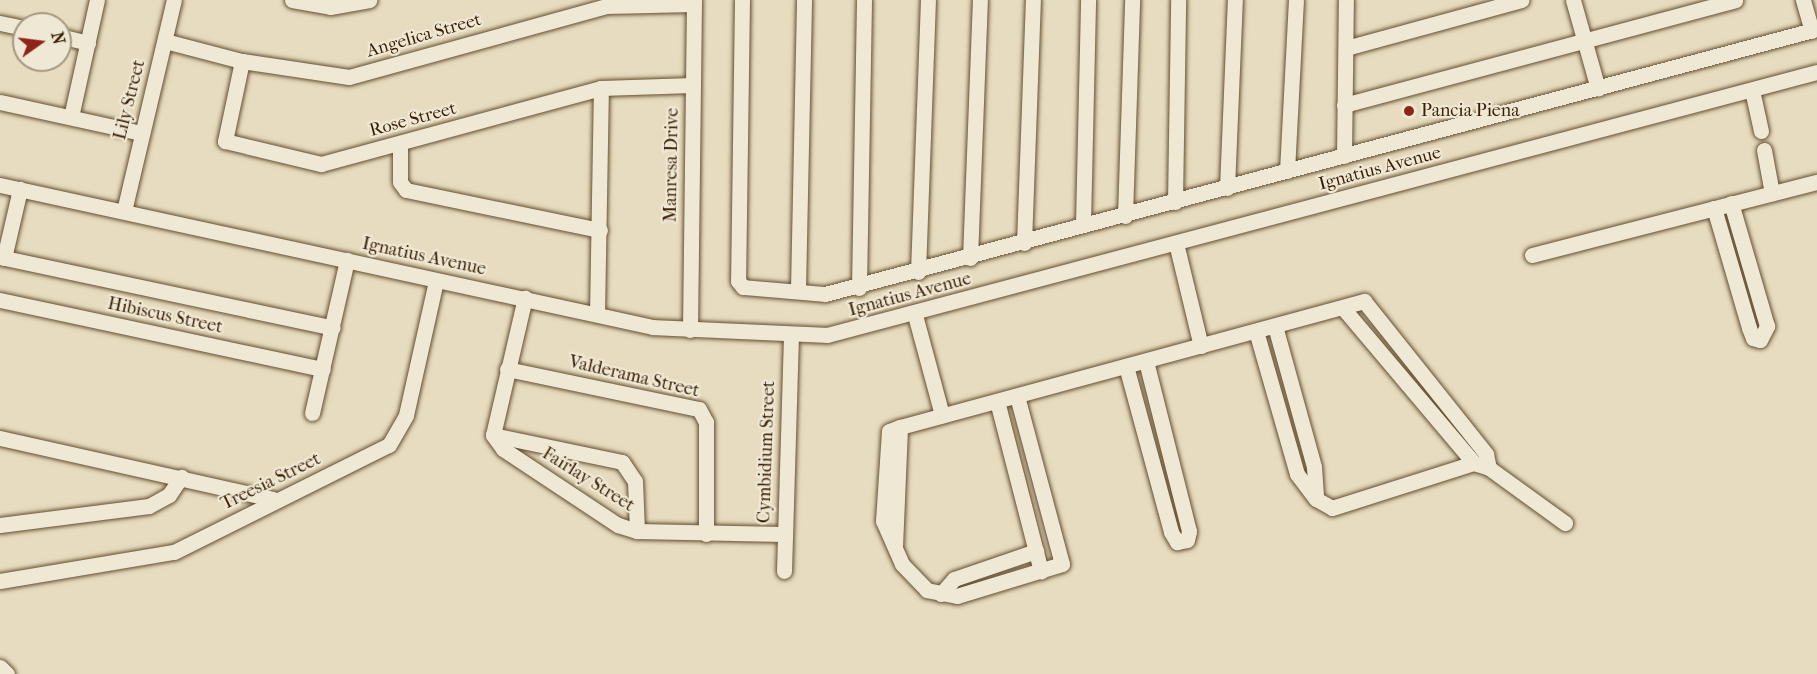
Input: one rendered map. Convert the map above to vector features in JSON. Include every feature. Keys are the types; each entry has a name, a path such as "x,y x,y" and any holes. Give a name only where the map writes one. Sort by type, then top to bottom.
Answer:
{"street":[{"path":"71,117 97,0"},
{"name":"Lily Street","path":"123,211 174,0"},
{"path":"302,1 330,7 369,0"},
{"path":"742,0 738,281 743,287 798,289 825,294 859,288 1024,243 1083,224 1125,216 1814,30 1803,0"},
{"path":"798,289 804,0"},
{"path":"859,288 864,0"},
{"path":"918,272 928,0"},
{"path":"970,258 980,0"},
{"path":"1024,243 1033,0"},
{"path":"1083,224 1088,0"},
{"path":"1125,216 1132,0"},
{"path":"1175,202 1178,0"},
{"path":"1227,188 1235,0"},
{"path":"1287,171 1296,0"},
{"path":"1344,156 1346,0"},
{"path":"1346,48 1522,0"},
{"path":"1573,0 1598,89"},
{"path":"1344,105 1735,0"},
{"name":"Angelica Street","path":"165,41 242,61 349,77 614,2 694,2"},
{"name":"Manresa Drive","path":"690,330 694,2"},
{"path":"72,39 88,43"},
{"name":"Rose Street","path":"242,61 225,141 320,171 400,145 601,88 693,84"},
{"name":"Ignatius Avenue","path":"0,185 597,314 690,330 791,336 844,333 1817,72"},
{"path":"597,314 601,88"},
{"path":"1752,90 1761,131"},
{"path":"0,102 141,133"},
{"path":"400,145 400,182 406,190 600,230"},
{"path":"1764,150 1772,193"},
{"path":"1532,255 1817,182"},
{"path":"20,189 2,257 333,328"},
{"path":"1714,208 1749,328 1753,338 1760,340 1767,326 1731,203"},
{"path":"1176,243 1201,346"},
{"path":"312,413 347,260"},
{"name":"Treesia Street","path":"0,581 174,552 273,499 389,445 406,416 436,281"},
{"path":"525,298 493,435 622,462 635,481 637,531"},
{"name":"Hibiscus Street","path":"0,300 322,369"},
{"path":"1017,396 1062,564 957,596 941,594 916,583 895,552 883,521 885,441 889,431 997,400 1367,302 1486,454 1482,465"},
{"path":"1343,308 1482,465 1565,523"},
{"path":"915,315 942,416"},
{"path":"1275,326 1314,467 1316,499"},
{"path":"1256,331 1297,474 1316,499 1332,508 1482,465"},
{"name":"Cymbidium Street","path":"784,571 783,534 791,336"},
{"path":"1126,366 1171,532 1177,542 1186,540 1189,531 1146,361"},
{"name":"Valderama Street","path":"507,369 699,409 706,422 706,534"},
{"path":"997,400 1041,571"},
{"name":"Fairlay Street","path":"493,435 503,449 618,525 637,531 783,534"},
{"path":"0,438 273,499"},
{"path":"0,525 149,506 169,495 181,477"},
{"path":"941,594 954,579 1036,551"},
{"path":"0,667 7,674"}],"place":[{"name":"Pancia Piena","path":"1409,111"}]}
